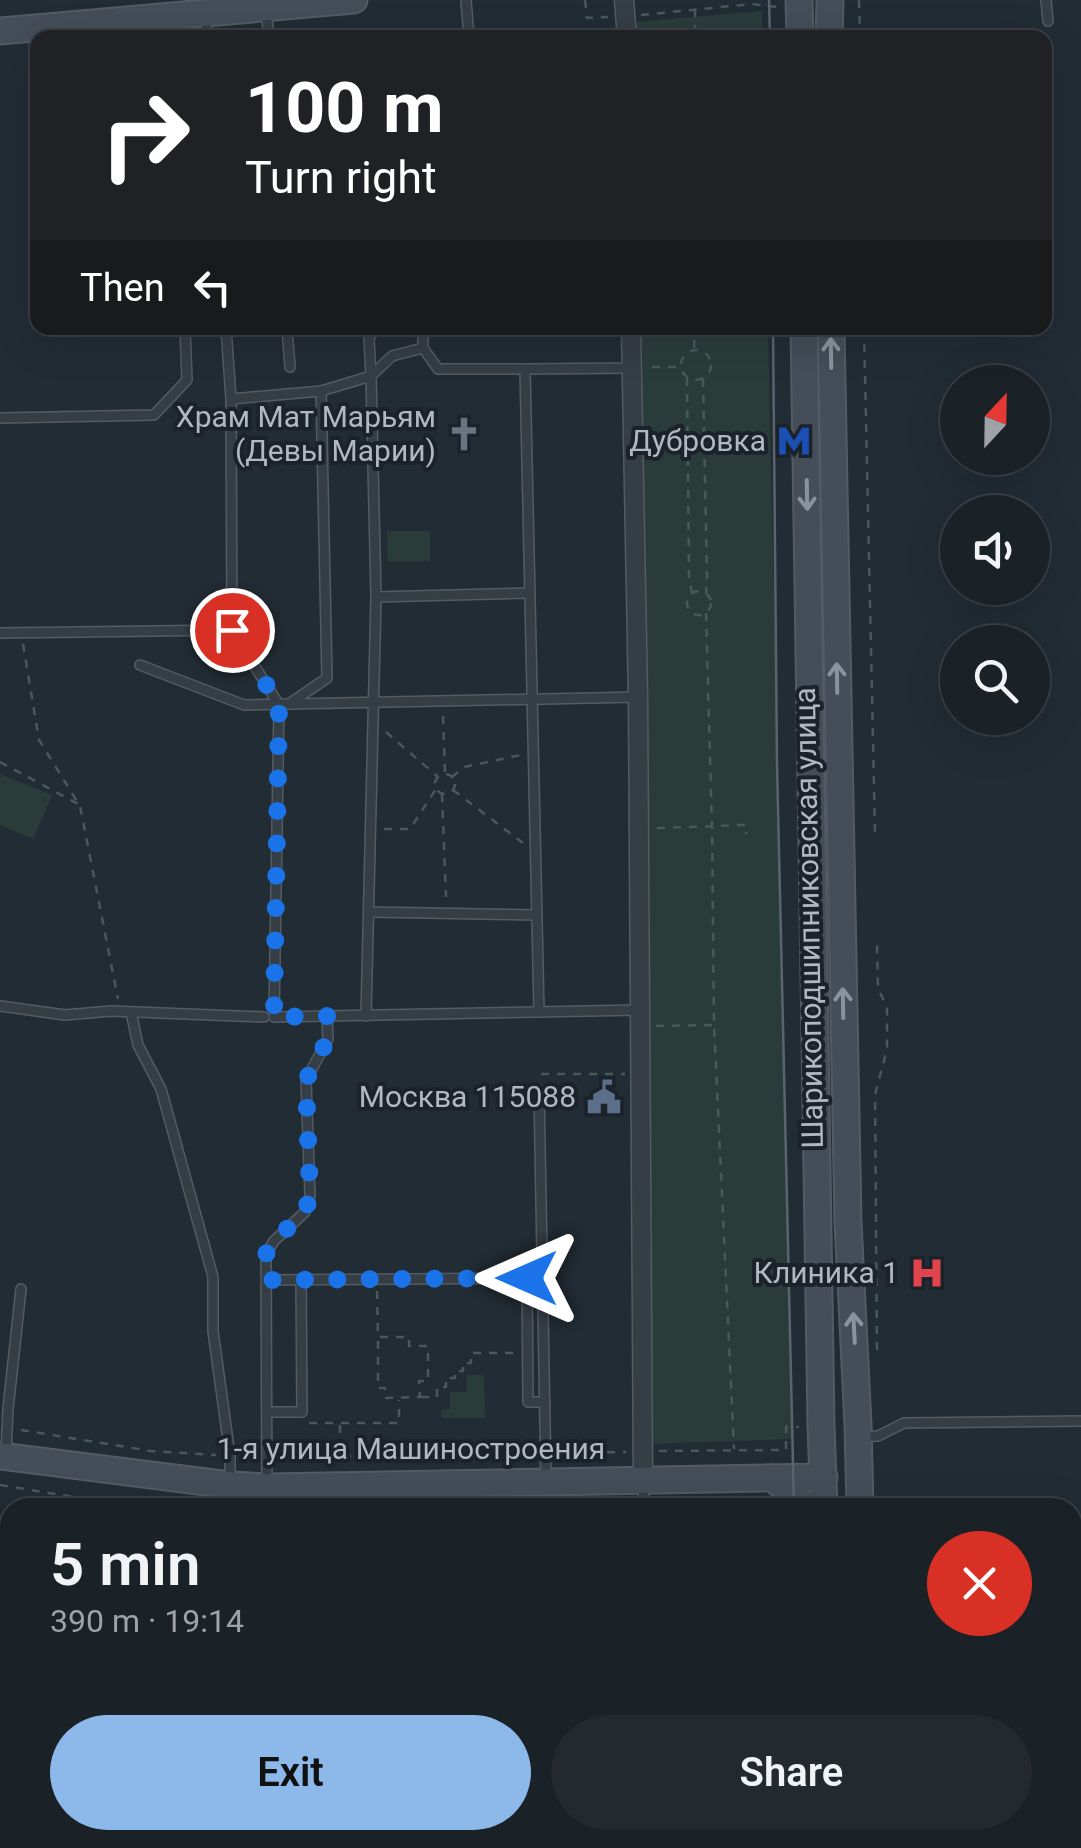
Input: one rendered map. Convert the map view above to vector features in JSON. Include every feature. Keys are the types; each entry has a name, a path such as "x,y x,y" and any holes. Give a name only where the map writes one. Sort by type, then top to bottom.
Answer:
{"main road":[{"path":"59,30 206,25 266,8 354,0"},
{"path":"832,30 838,2"},
{"path":"792,3 798,30"},
{"path":"0,32 30,31"},
{"name":"Шарикоподшипниковская улица","path":"804,335 818,1419 824,1498"},
{"name":"Шарикоподшипниковская улица","path":"831,335 848,1204 860,1498"},
{"path":"796,1498 772,1478 803,1456 818,1419"},
{"path":"846,1498 824,1477 841,1464 859,1431"},
{"name":"1-я улица Машиностроения","path":"3,1456 230,1485 268,1497 546,1482 824,1477"}],"street":[{"path":"631,335 638,698 643,1480"}],"lane":[{"path":"466,0 468,30"},
{"path":"1046,0 1048,21"},
{"path":"266,8 268,30"},
{"path":"0,418 154,416 186,380 185,335"},
{"path":"226,335 232,630 283,705 274,1017 538,1012 640,1018"},
{"path":"288,335 290,367"},
{"path":"366,1016 376,597 372,335"},
{"path":"423,335 423,348 438,369 632,368"},
{"path":"230,399 321,391 372,376 392,356 423,348"},
{"path":"526,370 538,1012"},
{"path":"283,705 327,678 321,391"},
{"path":"376,597 529,593"},
{"path":"0,632 232,630"},
{"path":"140,665 244,705 638,698"},
{"path":"369,912 537,914"},
{"path":"0,1006 65,1014 264,1017"},
{"path":"126,1012 161,1089 213,1277 213,1331 230,1456 230,1485"},
{"path":"268,1497 266,1254 305,1212 310,1196 306,1080 328,1039 327,1016"},
{"path":"539,1090 546,1482"},
{"path":"267,1280 330,1284 377,1279 527,1278 528,1402 545,1402"},
{"path":"268,1412 302,1412 301,1280"},
{"path":"3,1456 21,1288"},
{"path":"859,1431 878,1436 904,1423 1081,1421"},
{"path":"643,1480 644,1498"}],"path":[{"path":"585,0 587,18 625,8 695,9 752,2 792,3"},
{"path":"838,2 859,2 860,30"},
{"path":"695,9 695,30"},
{"path":"694,350 695,335"},
{"path":"864,335 875,832"},
{"path":"686,378 703,379 711,369 706,354 694,350 684,355 680,367 686,378 692,593"},
{"path":"632,368 680,367"},
{"path":"703,379 706,592 712,601 706,613 696,615 688,609 688,599 692,593 706,592"},
{"path":"706,613 714,1025 734,1450"},
{"path":"21,632 38,740 80,806 126,1012"},
{"path":"442,702 445,774"},
{"path":"373,722 438,777"},
{"path":"452,777 464,767 534,752"},
{"path":"0,762 80,806"},
{"path":"371,830 410,829 436,789 438,777 452,777 453,790"},
{"path":"436,789 442,794 446,914"},
{"path":"453,790 536,852"},
{"path":"442,794 453,790"},
{"path":"877,945 878,988 888,1008 887,1049 874,1095 877,1347"},
{"path":"640,1018 714,1025"},
{"path":"541,1074 630,1074"},
{"path":"377,1279 378,1388 385,1388 385,1398 437,1397 437,1387 446,1387 446,1378 455,1378 455,1371 462,1371 462,1363 471,1363 471,1353 528,1353"},
{"path":"378,1337 409,1337 409,1346 428,1346 428,1381 420,1381 420,1397"},
{"path":"303,1424 399,1422 399,1398"},
{"path":"268,1457 786,1450 786,1427 818,1419"},
{"path":"340,1423 340,1456"},
{"path":"7,1427 152,1451 230,1456"},
{"path":"0,1485 80,1498"}],"shaded area":[{"path":"762,11 762,30 636,30 636,22"},
{"path":"638,335 768,335 792,1439 648,1444"},
{"path":"387,531 430,531 430,561 388,562"},
{"path":"0,774 52,795 33,839 0,825"},
{"path":"467,1375 484,1375 485,1418 442,1418 441,1410 450,1409 450,1392 467,1392"}],"tram line":[{"path":"769,0 770,30"},
{"path":"773,335 777,764 794,1498"}],"place":[{"name":"Храм Мат Марьям (Девы Марии)","path":"464,434"},
{"name":"Дубровка","path":"794,441"},
{"name":"Москва 115088","path":"604,1097"},
{"name":"Клиника 1","path":"927,1273"}],"route":[{"path":"232,630 279,705 274,1017 327,1016 328,1039 306,1080 310,1196 305,1212 266,1254 267,1280 527,1278"}]}
